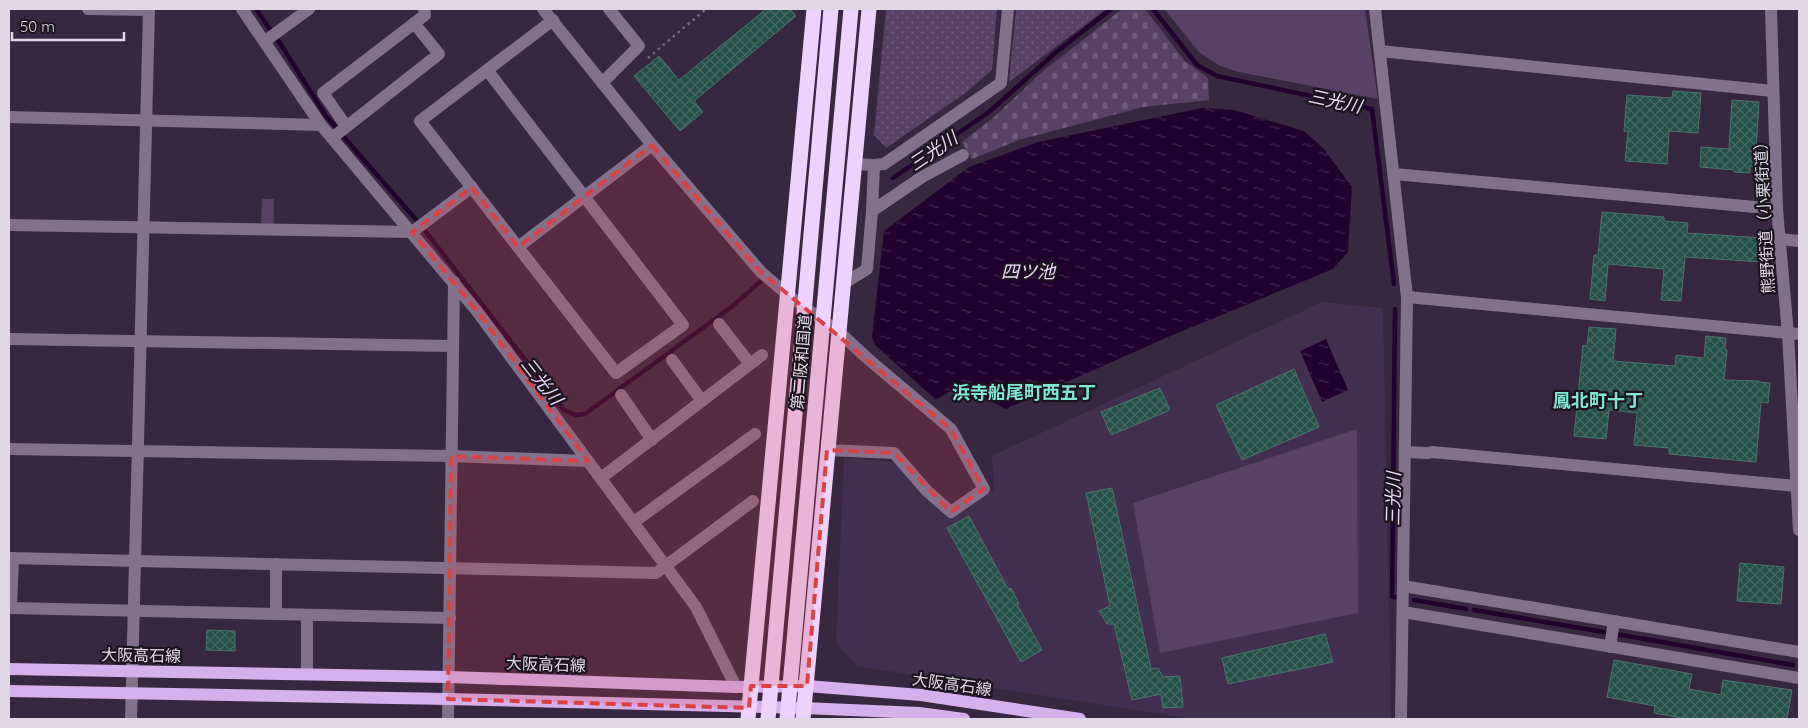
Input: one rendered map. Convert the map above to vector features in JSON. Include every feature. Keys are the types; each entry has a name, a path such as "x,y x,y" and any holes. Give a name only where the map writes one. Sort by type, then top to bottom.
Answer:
{"highway":[{"path":"749,713 814,9"},
{"name":"第二阪和国道","path":"768,719 831,9"},
{"name":"第二阪和国道","path":"787,719 851,9"},
{"path":"804,714 868,9"}],"main road":[{"name":"大阪高石線","path":"9,669 449,677 736,687 807,686 921,695 1080,719"},
{"name":"大阪高石線","path":"9,691 448,699 749,713 919,713 943,718 964,719"}],"street":[{"path":"88,9 148,9 142,341 131,719"},
{"path":"242,9 321,124 415,231 696,607 736,687"},
{"path":"265,41 309,9"},
{"path":"346,126 323,93 424,15 424,9"},
{"path":"543,9 652,145 761,272 788,295 838,332 950,429 984,489 951,512 927,491 894,453 827,450"},
{"path":"602,83 639,46 609,9"},
{"path":"855,164 884,164 1001,82 1008,9"},
{"path":"1375,9 1407,297 1408,341 1401,719"},
{"name":"熊野街道（小栗街道）","path":"1771,9 1777,209 1794,334 1797,486"},
{"path":"487,70 684,325 616,373 420,121 487,70 553,20"},
{"path":"332,138 439,54 414,23"},
{"path":"1380,51 1773,91"},
{"path":"9,117 321,124"},
{"path":"518,247 652,145"},
{"path":"872,211 922,177 962,155"},
{"path":"843,284 867,269 874,165"},
{"path":"1394,174 1777,209"},
{"path":"9,225 415,231 472,188"},
{"path":"1780,239 1799,241"},
{"path":"448,719 454,282"},
{"path":"1407,297 1794,334"},
{"path":"719,324 750,364"},
{"path":"9,339 453,346"},
{"path":"601,478 762,356"},
{"path":"672,360 702,401"},
{"path":"621,395 652,440"},
{"path":"634,522 755,434"},
{"path":"9,449 451,456 588,461"},
{"path":"1405,452 1432,452 1797,486 1799,530"},
{"path":"450,618 11,608 11,558 656,573 753,501"},
{"path":"276,564 276,614"},
{"path":"1403,587 1613,625 1799,652"},
{"path":"1403,610 1799,678"},
{"path":"307,615 307,674"},
{"path":"1610,645 1613,625"}],"path":[{"path":"646,59 706,9"}],"highlighted area":[{"path":"652,145 761,272 951,429 984,489 951,512 894,453 827,450 807,686 751,686 749,708 448,699 451,456 588,461 476,310 412,232 472,187 518,247"}],"shaded area":[{"path":"1322,302 1383,308 1391,719 1192,719 857,666 836,643 844,458 893,462 951,519 994,489 992,456"}],"green space":[{"path":"886,9 997,9 992,70 964,94 886,148 874,135"},
{"path":"1016,9 1106,9 1009,82"},
{"path":"1122,9 1145,9 1184,60 1208,78 1209,100 1143,107 1019,140 972,159 962,142 993,118 1042,72"},
{"path":"1164,9 1365,9 1378,99 1239,72 1220,66 1199,52"},
{"path":"262,199 274,199 274,225 261,225"},
{"path":"1357,429 1358,613 1160,653 1133,503"}],"water":[{"name":"四ツ池","path":"1202,108 1234,110 1304,131 1324,149 1352,187 1348,252 1333,269 1168,337 1006,409 974,392 954,389 936,400 875,345 872,337 884,231 969,167 1038,142"},
{"path":"1326,339 1348,390 1322,402 1300,351"}],"building":[{"path":"766,9 790,9 796,16 694,101 703,112 680,131 634,76 659,56 679,80"},
{"path":"1673,91 1701,93 1698,133 1669,131 1667,164 1625,161 1628,132 1624,131 1627,95 1672,98"},
{"path":"1732,100 1759,102 1757,167 1750,166 1750,173 1700,167 1701,147 1729,149"},
{"path":"1602,212 1664,217 1664,221 1688,223 1687,233 1764,238 1762,262 1685,257 1681,301 1661,300 1664,269 1608,264 1605,301 1590,299 1594,255 1598,255"},
{"path":"1589,327 1616,329 1613,361 1675,366 1676,355 1704,358 1706,336 1726,338 1725,350 1727,350 1724,380 1770,383 1768,403 1761,402 1756,462 1669,454 1669,448 1634,445 1637,413 1609,410 1606,439 1574,436 1583,345 1587,346"},
{"path":"1294,369 1319,427 1242,460 1216,405"},
{"path":"1160,388 1170,410 1111,435 1101,412"},
{"path":"1112,488 1151,669 1158,668 1163,677 1180,676 1183,707 1163,708 1161,694 1132,700 1114,624 1107,624 1099,611 1110,606 1086,493"},
{"path":"969,516 1008,589 1011,588 1019,604 1017,604 1042,650 1021,662 947,528"},
{"path":"1740,563 1784,567 1781,604 1737,601"},
{"path":"207,630 235,631 235,651 206,650"},
{"path":"1325,634 1333,662 1228,684 1222,658"},
{"path":"1614,660 1692,674 1689,689 1721,695 1723,680 1792,690 1787,719 1687,719 1654,713 1655,706 1607,697"}],"waterway":[{"name":"三光川","path":"256,9 271,31"},
{"name":"三光川","path":"893,178 989,112 1054,54 1111,9"},
{"name":"三光川","path":"1153,9 1197,65 1217,76 1372,109 1394,284"},
{"name":"三光川","path":"278,40 326,116 336,127"},
{"name":"三光川","path":"343,136 419,223"},
{"name":"三光川","path":"426,232 564,410 576,415 585,414 730,308 760,282"},
{"name":"三光川","path":"1395,309 1392,597 1395,597"},
{"name":"三光川","path":"1414,600 1466,609"},
{"name":"三光川","path":"1474,610 1609,633"},
{"name":"三光川","path":"1616,634 1793,665"}],"district":[{"name":"浜寺船尾町西五丁","path":"1024,392"},
{"name":"鳳北町十丁","path":"1598,400"}]}
